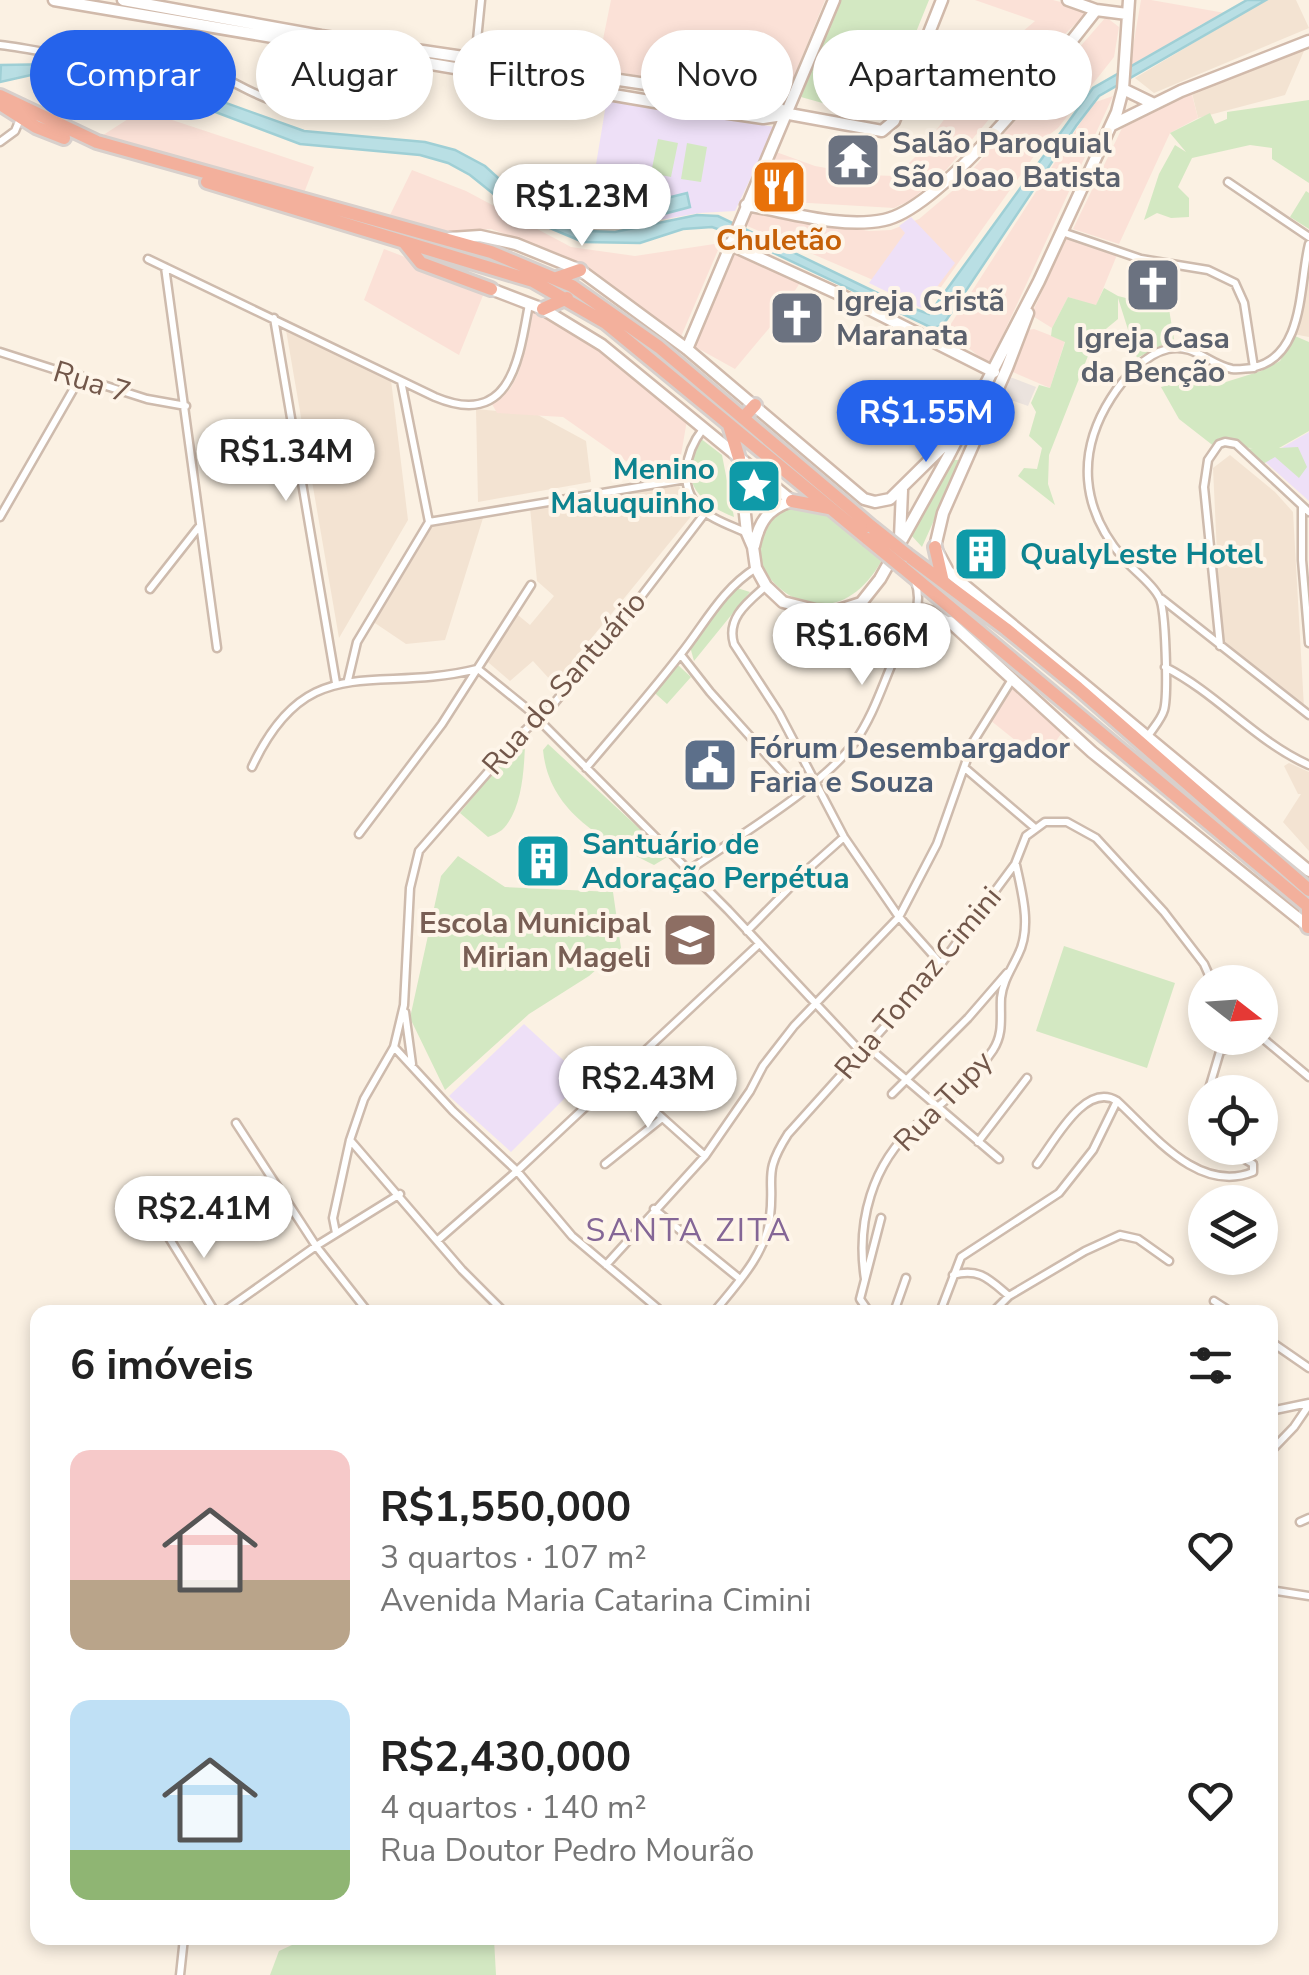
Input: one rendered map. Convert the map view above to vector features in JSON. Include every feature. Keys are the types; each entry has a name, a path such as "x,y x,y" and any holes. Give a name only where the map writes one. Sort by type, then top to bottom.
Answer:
{"highway":[{"path":"2,101 36,127 112,154 488,267 532,281 567,298 743,418 948,606 1308,906 1309,927"},
{"path":"2,101 97,142 491,252 556,278 626,322 728,423 870,533"},
{"path":"402,240 420,263 491,289"},
{"path":"491,252 486,277 491,289"},
{"path":"556,278 580,270"},
{"path":"536,306 567,298"},
{"path":"743,418 756,404"},
{"path":"728,423 739,458"},
{"path":"792,501 833,508"},
{"path":"936,547 944,585"},
{"path":"907,566 944,585 1006,629 1309,890"},
{"path":"948,606 950,622"}],"main road":[{"path":"54,0 110,5 256,32"},
{"path":"123,0 264,30"},
{"path":"793,104 834,0"},
{"path":"793,115 874,130 887,128 894,121 942,0"},
{"path":"1068,0 1096,10 1127,14"},
{"path":"739,458 747,534 754,547 756,568 766,586 783,602 815,610 836,612 860,603 880,579 948,457 1039,281 1111,126 1123,86 1129,0"},
{"path":"744,209 848,222 886,220 910,209 949,180 1096,10"},
{"path":"1111,126 1154,104 1309,41"},
{"path":"1123,86 1154,104"},
{"path":"687,348 744,209 786,120"},
{"path":"446,239 480,236 516,244 580,270 687,348 864,498 884,501 918,484 926,494"},
{"path":"731,241 1004,376"},
{"path":"1039,281 1004,376 943,513 936,547 948,571 1309,871"},
{"path":"491,289 536,306 602,345 792,501"},
{"path":"900,540 903,492 926,461 962,430"},
{"path":"948,457 966,461"},
{"path":"903,492 914,508 920,506"},
{"path":"754,547 765,516 773,508 792,501"},
{"path":"950,622 1092,752 1309,927"}],"street":[{"path":"478,30 481,0"},
{"path":"0,45 104,62 184,64 218,74 256,92"},
{"path":"0,142 15,131 21,118"},
{"path":"1228,182 1309,236"},
{"path":"1062,232 1140,259 1208,270 1234,283 1244,302 1254,368"},
{"path":"1309,244 1292,330 1276,359 1254,368 1228,368 1185,348 1160,351 1118,386 1099,420 1085,465 1095,518 1117,551 1161,598 1309,715"},
{"path":"148,259 450,404 468,406 493,398 504,389 517,366 536,306"},
{"path":"165,265 217,648"},
{"path":"274,317 336,683"},
{"name":"Rua 7","path":"0,352 146,398 186,406"},
{"path":"0,516 80,376"},
{"path":"348,680 357,642 429,522 401,381"},
{"path":"703,428 689,452 686,479 705,512 747,534"},
{"path":"1220,646 1204,487 1205,470 1213,451 1226,442 1236,444 1306,509 1302,560 1309,642"},
{"path":"429,522 686,479"},
{"name":"Rua do Santuário","path":"404,1006 410,888 419,851 522,734 539,721 624,620 705,512"},
{"path":"150,589 199,526"},
{"path":"688,871 816,780 852,746 874,712 882,686 920,607 907,566"},
{"path":"586,769 681,655 718,600 736,580 756,568"},
{"path":"359,834 442,724 531,585"},
{"path":"766,586 736,618 730,634 734,644 816,780 844,837 899,917 941,964"},
{"path":"1148,736 1163,712 1161,598"},
{"path":"920,607 950,622"},
{"path":"681,655 800,792"},
{"path":"1165,667 1232,712 1269,745 1309,765"},
{"path":"252,767 275,722 304,698 336,683 426,679 478,669"},
{"path":"478,669 539,721 865,1050 1000,1159"},
{"path":"606,1264 705,1156 779,1045 899,917 937,844 973,742 1011,681"},
{"path":"966,769 1034,828 1045,822 1067,822 1096,838 1164,912 1204,965"},
{"name":"Rua Tomaz Cimini","path":"720,1305 759,1251 770,1217 769,1179 778,1150 800,1120 941,964 1016,864 1026,836 1034,828"},
{"path":"747,931 844,837"},
{"name":"Rua Tupy","path":"864,1305 860,1298 865,1278 863,1222 888,1158 913,1128 973,1075 998,1042 1007,972 1019,954 1025,922 1016,864"},
{"path":"438,1240 758,945"},
{"path":"892,1094 968,1018 1007,972"},
{"path":"336,1234 333,1218 350,1140 364,1099 394,1047 404,1006"},
{"path":"404,1006 412,1064"},
{"path":"394,1047 453,1111 517,1171 572,1236 654,1305"},
{"path":"1278,1051 1309,1077"},
{"path":"617,1076 705,1156"},
{"path":"978,1142 1027,1078"},
{"path":"1037,1164 1090,1100 1104,1096 1117,1102 1188,1164"},
{"path":"942,1305 956,1262 1060,1192 1093,1150 1117,1102"},
{"path":"605,1164 661,1118"},
{"path":"236,1123 316,1246 362,1305"},
{"path":"350,1140 496,1305"},
{"path":"1189,1165 1213,1175 1243,1176 1253,1172 1253,1165"},
{"path":"229,1305 400,1194"},
{"path":"654,1210 740,1279"},
{"path":"865,1278 881,1218"},
{"path":"163,1228 214,1305"},
{"path":"1000,1305 1086,1251 1120,1235 1138,1240 1169,1261"},
{"path":"952,1275 972,1270 985,1275 1009,1296"},
{"path":"898,1305 906,1278"},
{"path":"1214,1301 1220,1305"},
{"path":"1278,1346 1309,1368"},
{"path":"1278,1410 1309,1404"},
{"path":"1278,1444 1309,1404"},
{"path":"1300,1522 1309,1518"},
{"path":"1278,1591 1309,1596"},
{"path":"180,1975 183,1945"}],"shaded area":[{"path":"611,0 825,0 793,79 793,30 641,30 641,76 621,73 621,30 605,30"},
{"path":"975,0 1053,0 1076,6 1085,15 1069,30 1024,30 1035,21"},
{"path":"1141,0 1225,13 1200,25 1128,76"},
{"path":"1265,0 1296,0 1309,28 1154,93 1135,78"},
{"path":"1106,17 1119,27 1114,57 1092,85 1092,33"},
{"path":"1307,44 1285,95 1198,118 1191,89"},
{"path":"1191,91 1198,118 1170,133 1119,244 1073,229 1125,122"},
{"path":"1113,96 989,365 947,330 1082,120 1092,120 1093,103"},
{"path":"621,100 641,104 641,120 734,120 775,127 735,211 699,213 615,228 586,225 603,120 621,120"},
{"path":"126,120 172,120 314,167 304,193 97,139"},
{"path":"944,120 988,120 947,169 911,200 894,208 757,200 776,152 815,166 896,176"},
{"path":"1016,120 1064,120 1049,135 929,304 745,225 748,210 869,231 891,230 919,219 957,187"},
{"path":"412,170 466,191 571,247 635,256 721,243 680,339 580,264 550,250 491,229 450,232 390,215"},
{"path":"911,217 955,263 921,308 869,283 905,233 899,226"},
{"path":"1067,238 1117,255 1096,306 1068,297 1052,328 1031,315"},
{"path":"384,249 486,288 459,355 364,300"},
{"path":"733,249 802,280 735,369 690,344"},
{"path":"1309,273 1309,337 1293,331"},
{"path":"534,307 577,333 687,420 680,461 633,466 563,417 497,413 492,404 510,389 518,374"},
{"path":"286,330 391,380 408,520 339,638"},
{"path":"1028,330 1065,341 1050,388 1008,370"},
{"path":"1010,377 1036,387 1028,406 1002,397"},
{"path":"476,409 538,415 586,441 591,482 478,502"},
{"path":"1309,432 1309,501 1262,459"},
{"path":"1230,455 1293,512 1304,708 1221,639 1213,468"},
{"path":"679,486 693,514 554,684 533,661 510,681 482,657 513,611 530,625 554,596 537,581 530,507"},
{"path":"483,518 445,640 406,644 369,619 427,528"},
{"path":"1012,682 1067,726 1041,761 985,716"},
{"path":"1289,763 1309,772 1309,851 1283,822 1301,794 1284,766"},
{"path":"524,1024 584,1079 511,1152 449,1096"}],"green space":[{"path":"840,0 929,0 917,30 828,30"},
{"path":"813,67 813,100 801,97"},
{"path":"1309,100 1309,183 1272,159 1272,148 1250,145 1192,158 1178,187 1189,198 1189,217 1171,218 1157,213 1144,220 1159,174 1175,145 1186,152 1170,133 1210,113 1215,124 1227,119 1227,112"},
{"path":"658,139 678,143 671,177 651,173"},
{"path":"687,143 707,147 701,182 681,179"},
{"path":"1306,191 1309,193 1309,229 1290,217"},
{"path":"1104,288 1118,296 1169,309 1174,339 1137,358 1118,298 1118,319 1095,338 1049,455 1048,484 1055,505 1018,476 1024,468 1037,469 1042,448 1029,436 1036,412 1031,403 1039,385 1050,388 1065,342 1051,336 1052,328 1068,297 1096,305"},
{"path":"1295,336 1309,342 1309,431 1279,448 1298,447 1307,467 1299,478 1275,457 1263,464 1246,449 1253,448 1215,447 1179,419 1161,387 1188,380 1213,386 1261,371 1280,361"},
{"path":"700,438 722,455 734,517 710,504 694,487 690,465"},
{"path":"952,460 961,460 922,547 911,535"},
{"path":"739,465 774,492 746,518"},
{"path":"784,500 817,508 868,537 882,560 856,592 828,604 801,601 778,587 761,565 755,541 762,518"},
{"path":"730,590 750,592 694,661 689,643"},
{"path":"668,664 679,666 691,677 667,704 648,687"},
{"path":"518,742 525,745 518,801 509,822 488,837 460,813"},
{"path":"548,744 669,856 654,865 582,822 556,791 547,772 543,750"},
{"path":"458,856 505,887 613,892 621,948 589,976 529,1014 445,1090 410,1018 441,876"},
{"path":"1064,946 1175,983 1147,1068 1036,1031"},
{"path":"292,1945 494,1945 496,1975 270,1975 279,1951"}],"water":[{"path":"1247,0 1266,0 1099,96 1092,105 1093,88"},
{"path":"1,65 30,65 30,75 0,82"},
{"path":"236,107 256,114 256,120 273,120 304,131 425,142 455,150 485,166 529,206 556,221 587,231 615,232 697,215 718,216 898,303 929,314 1070,120 1081,120 942,326 932,328 712,227 683,229 640,243 583,242 521,216 470,175 448,163 420,155 300,144 236,120"},
{"path":"687,193 690,207 660,215 655,201"}],"place":[{"name":"Salão Paroquial São Joao Batista","path":"853,160"},
{"name":"Chuletão","path":"779,187"},
{"name":"Igreja Casa da Benção","path":"1153,285"},
{"name":"Igreja Cristã Maranata","path":"797,318"},
{"name":"Menino Maluquinho","path":"754,486"},
{"name":"QualyLeste Hotel","path":"981,554"},
{"name":"Fórum Desembargador Faria e Souza","path":"710,765"},
{"name":"Santuário de Adoração Perpétua","path":"543,861"},
{"name":"Escola Municipal Mirian Mageli","path":"690,940"}],"district":[{"name":"SANTA ZITA","path":"689,1230"}]}
